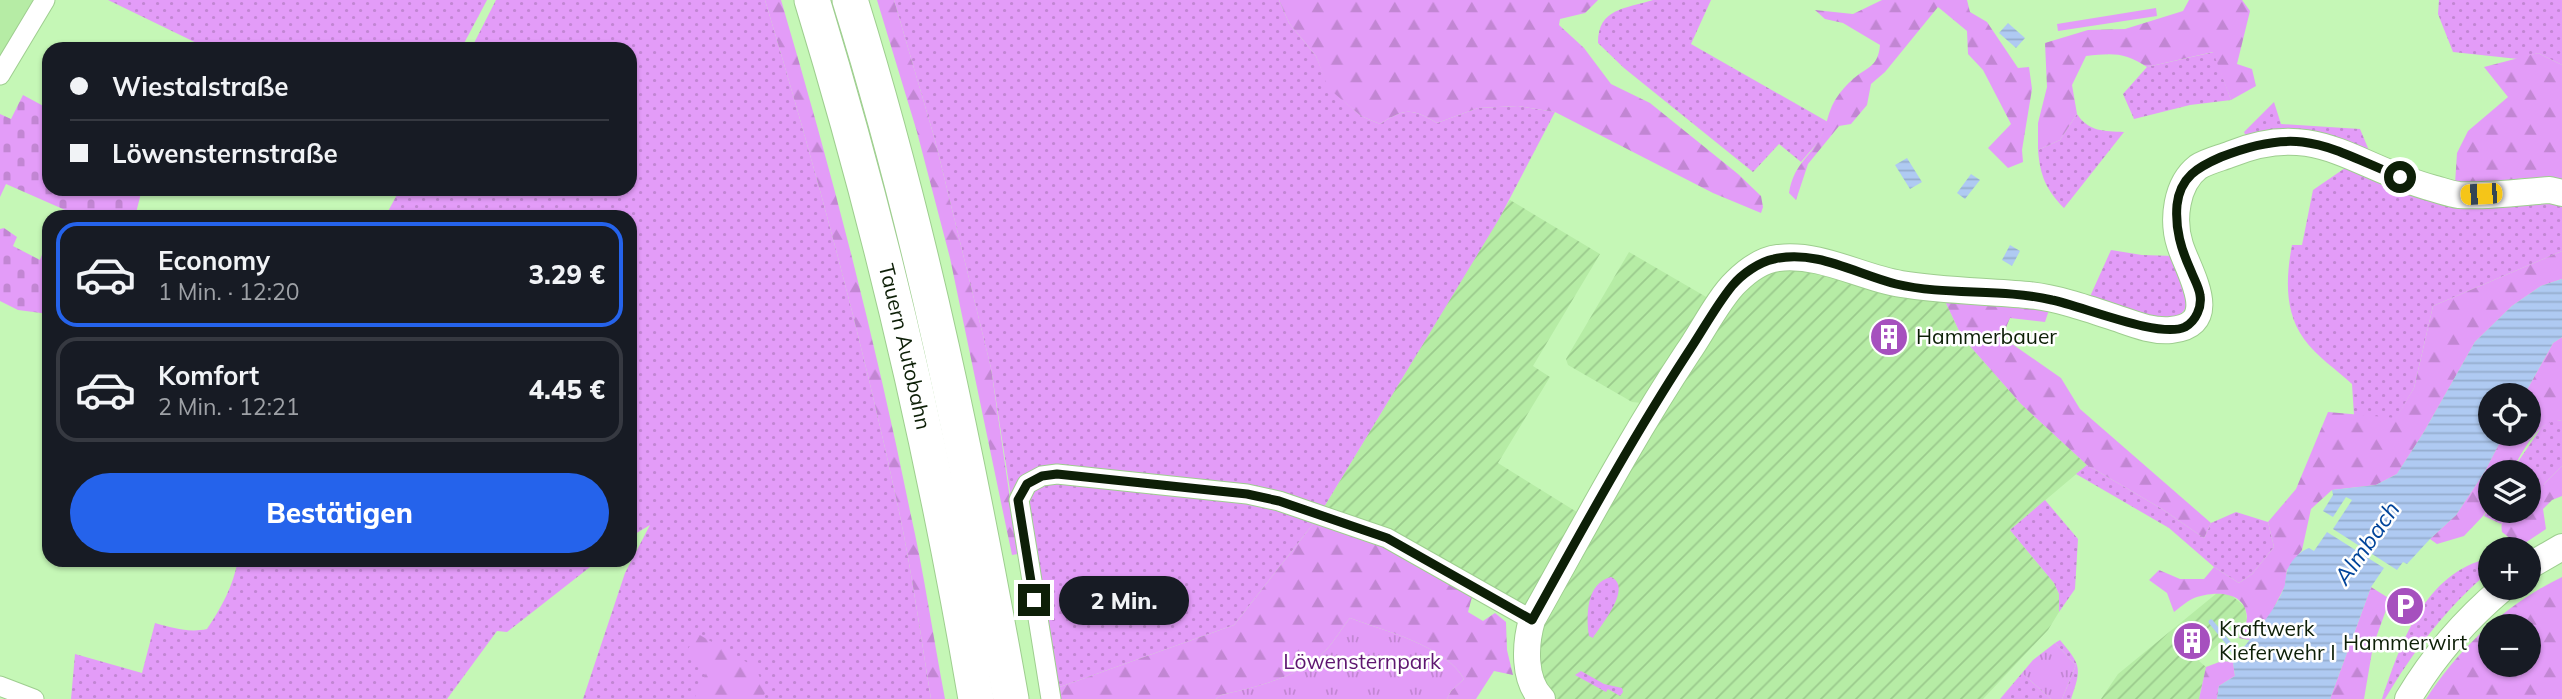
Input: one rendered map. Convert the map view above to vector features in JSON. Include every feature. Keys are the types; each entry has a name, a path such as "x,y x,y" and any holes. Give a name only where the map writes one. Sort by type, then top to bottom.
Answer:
{"highway":[{"name":"Tauern Autobahn","path":"813,0 850,122 883,249 928,445 976,699"},
{"name":"Tauern Autobahn","path":"849,0 867,55 908,210 946,374 1011,699"}],"street":[{"path":"0,75 45,0"},
{"path":"1542,699 1537,694 1527,659 1527,637 1532,620 1644,419 1734,284 1756,266 1773,259 1815,259 1896,284 2035,296 2081,306 2151,329 2172,330 2186,326 2195,318 2200,305 2200,293 2178,242 2177,206 2180,190 2199,167 2240,150 2267,142 2297,140 2326,146 2414,183 2458,195 2550,190 2562,193"},
{"path":"1051,699 1018,500 1027,484 1042,476 1057,474 1098,478 1247,494 1279,501 1387,538 1532,620"},
{"path":"2541,559 2562,547"},
{"path":"2407,699 2424,671 2475,612 2489,600"},
{"path":"4,691 34,699"}],"shaded area":[{"path":"0,0 33,0 0,56"},
{"path":"1510,200 1600,254 1533,366 1550,377 1498,463 1580,514 1523,611 1321,512"},
{"path":"1629,252 1708,298 1642,403 1632,402 1568,365 1566,359"},
{"path":"1779,270 1806,270 1943,297 1962,337 2021,404 2087,465 2010,530 2054,583 2059,594 2059,612 2048,630 1983,699 1553,699 1539,677 1541,623 1725,306 1759,277"},
{"path":"2217,593 2230,594 2245,607 2247,620 2199,661 2206,667 2199,699 2101,699 2118,674"}],"green space":[{"path":"108,0 487,0 465,42 195,42"},
{"path":"496,0 765,0 820,191 870,382 904,534 931,699 583,699 625,573 628,567 637,567 637,550 650,525 637,533 637,210 389,210 396,196 637,196 637,42 475,42"},
{"path":"765,0 781,0 851,254 915,534 945,699 931,699 904,534 870,382 820,191"},
{"path":"877,0 894,0 935,140 991,368 1018,554 1012,555 950,258 917,132"},
{"path":"894,0 1279,0 1289,23 1316,56 1329,88 1361,116 1380,124 1408,112 1437,123 1478,108 1518,106 1555,112 1499,219 1321,512 1080,472 1011,497 991,368 935,140"},
{"path":"1279,0 1598,0 1585,13 1560,19 1559,25 1584,48 1611,84 1650,103 1738,174 1761,196 1761,213 1713,193 1555,112 1518,106 1478,108 1437,123 1408,112 1380,124 1361,116 1328,88 1316,56 1289,23"},
{"path":"1653,0 1711,0 1691,44 1828,122 1819,141 1801,162 1779,144 1753,172 1624,68 1598,43 1599,31 1608,16 1623,8"},
{"path":"1882,0 1967,0 1970,12 1987,22 2018,68 2029,67 2032,89 2022,150 2023,162 2008,168 1988,148 2011,124 1983,70 1968,54 1967,31 1938,7 1885,72 1871,84 1867,105 1851,124 1839,126 1808,164 1796,200 1789,193 1794,175 1820,138 1838,96 1856,76 1874,63 1880,45 1843,23 1825,19 1815,10 1853,14"},
{"path":"2189,0 2242,0 2250,11 2237,64 2252,69 2256,86 2231,100 2213,52 2147,67 2118,55 2086,56 2072,85 2077,114 2060,140 2038,150 2038,123 2047,87 2045,43 2088,30 2125,29 2183,11"},
{"path":"2439,0 2562,0 2562,65 2538,53 2518,59 2453,52 2438,14"},
{"path":"2156,8 2157,16 2058,31 2057,24"},
{"path":"2214,52 2231,100 2190,105 2134,119 2123,94 2147,67"},
{"path":"2538,53 2562,65 2562,187 2522,178 2491,185 2455,184 2457,153 2468,131 2508,97 2484,67"},
{"path":"23,95 42,105 42,196 140,196 137,210 65,210 6,184 0,197 0,114 11,119"},
{"path":"2274,102 2281,124 2360,129 2373,160 2247,138 2244,132"},
{"path":"2077,114 2092,127 2124,132 2064,208 2045,182 2038,150 2060,140"},
{"path":"2348,166 2562,203 2562,251 2433,306 2414,388 2396,419 2354,415 2352,384 2304,339 2297,328 2290,305 2288,281 2292,245 2302,245 2313,190"},
{"path":"4,228 17,237 13,246 40,260 42,254 42,313 18,310 0,301 0,229"},
{"path":"2111,250 2174,256 2188,305 2177,317 2169,319 2133,314 2088,301"},
{"path":"2562,251 2562,279 2541,286 2512,306 2475,342 2397,474 2376,485 2332,490 2311,509 2302,550 2287,570 2285,586 2266,623 2249,640 2239,638 2247,617 2245,608 2240,601 2226,594 2200,596 2174,612 2167,593 2149,580 2159,570 2180,579 2204,579 2214,567 2239,583 2252,574 2274,547 2268,522 2296,489 2328,412 2396,418 2414,388 2433,306"},
{"path":"1943,297 2050,307 2045,322 2010,318 2002,337 2061,378 2080,409 2211,523 2204,538 2162,509 2087,465 2021,404 1962,337"},
{"path":"2562,337 2562,421 2541,428 2541,383 2531,383 2553,343"},
{"path":"2550,421 2562,421 2562,466 2545,483 2541,492 2541,460 2519,460 2529,446 2541,446 2541,428"},
{"path":"2498,446 2526,446 2518,460 2491,460"},
{"path":"2087,465 2162,509 2204,538 2211,523 2236,512 2268,522 2274,547 2252,574 2239,583 2214,567 2169,528 2076,474"},
{"path":"2562,466 2562,496 2552,500 2543,509 2546,529 2534,537 2508,537 2502,532 2502,523 2541,523 2541,490"},
{"path":"1048,481 1258,502 1317,519 1234,625 1057,688 1030,531 1029,494"},
{"path":"2478,482 2478,521 2464,536 2437,544 2430,539 2456,515"},
{"path":"2045,500 2078,539 2075,589 2059,612 2059,594 2054,583 2010,530"},
{"path":"1317,519 1383,542 1472,597 1468,612 1483,621 1495,613 1506,622 1507,650 1513,675 1494,671 1476,699 1447,699 1451,691 1464,679 1444,657 1397,634 1350,618 1327,649 1304,667 1277,680 1221,695 1216,699 1059,699 1057,688 1234,625"},
{"path":"2478,562 2478,582 2432,630 2385,699 2382,699 2398,655 2418,613 2448,578"},
{"path":"236,567 590,567 507,632 497,631 447,699 71,699 75,654 142,673 155,623 187,630 207,629 233,579"},
{"path":"1611,577 1617,582 1617,597 1593,638 1589,636 1588,628 1592,593 1603,580"},
{"path":"2562,577 2562,699 2426,699 2439,680 2478,637 2478,677 2541,677 2541,614 2503,614 2522,600 2541,600 2541,588"},
{"path":"2371,587 2390,599 2373,646 2364,699 2330,699"},
{"name":"Löwensternpark","path":"1350,618 1397,634 1444,657 1464,679 1451,691 1447,699 1216,699 1221,695 1277,680 1304,667 1327,649"},
{"path":"698,634 755,667 766,691 762,699 694,699 708,669 685,653"},
{"path":"2060,640 2078,667 2071,699 2062,699 2076,665 2055,643"},
{"path":"2055,643 2076,665 2062,699 2051,699 2022,673 2033,660"},
{"path":"2222,661 2233,662 2235,676 2219,686 2217,699 2199,699 2206,667"},
{"path":"1581,671 1604,684 1622,688 1623,692 1620,696 1608,689 1606,692 1575,675"},
{"path":"2022,673 2051,699 2000,699"}],"water":[{"path":"2008,23 2025,38 2016,48 1999,33"},
{"path":"1907,158 1922,182 1910,189 1895,165"},
{"path":"1971,174 1980,180 1965,199 1957,193"},
{"path":"2010,245 2020,251 2012,266 2002,260"},
{"name":"Almbach","path":"2562,279 2562,337 2553,343 2531,383 2478,383 2478,446 2498,446 2491,460 2478,460 2478,482 2456,515 2407,564 2403,562 2397,570 2333,529 2352,500 2346,497 2333,517 2323,511 2333,495 2332,490 2376,485 2397,474 2475,342 2512,306 2541,286"},
{"path":"2327,532 2384,568 2371,587 2330,699 2217,699 2219,686 2235,676 2233,662 2279,598 2290,564 2306,549 2314,551"}],"waterway":[{"path":"2211,622 2230,645 2239,662"}],"place":[{"name":"Hammerbauer","path":"1889,337"},
{"name":"Hammerwirt","path":"2405,606"},
{"name":"Kraftwerk Kieferwehr I","path":"2192,641"}],"route":[{"path":"1034,600 1018,500 1027,484 1042,476 1057,474 1247,494 1279,501 1387,538 1532,620 1644,419 1734,284 1756,266 1773,259 1815,259 1896,284 2035,296 2081,306 2151,329 2172,330 2186,326 2195,318 2200,305 2200,293 2178,242 2177,206 2180,190 2199,167 2267,142 2297,140 2326,146 2400,177"}]}
